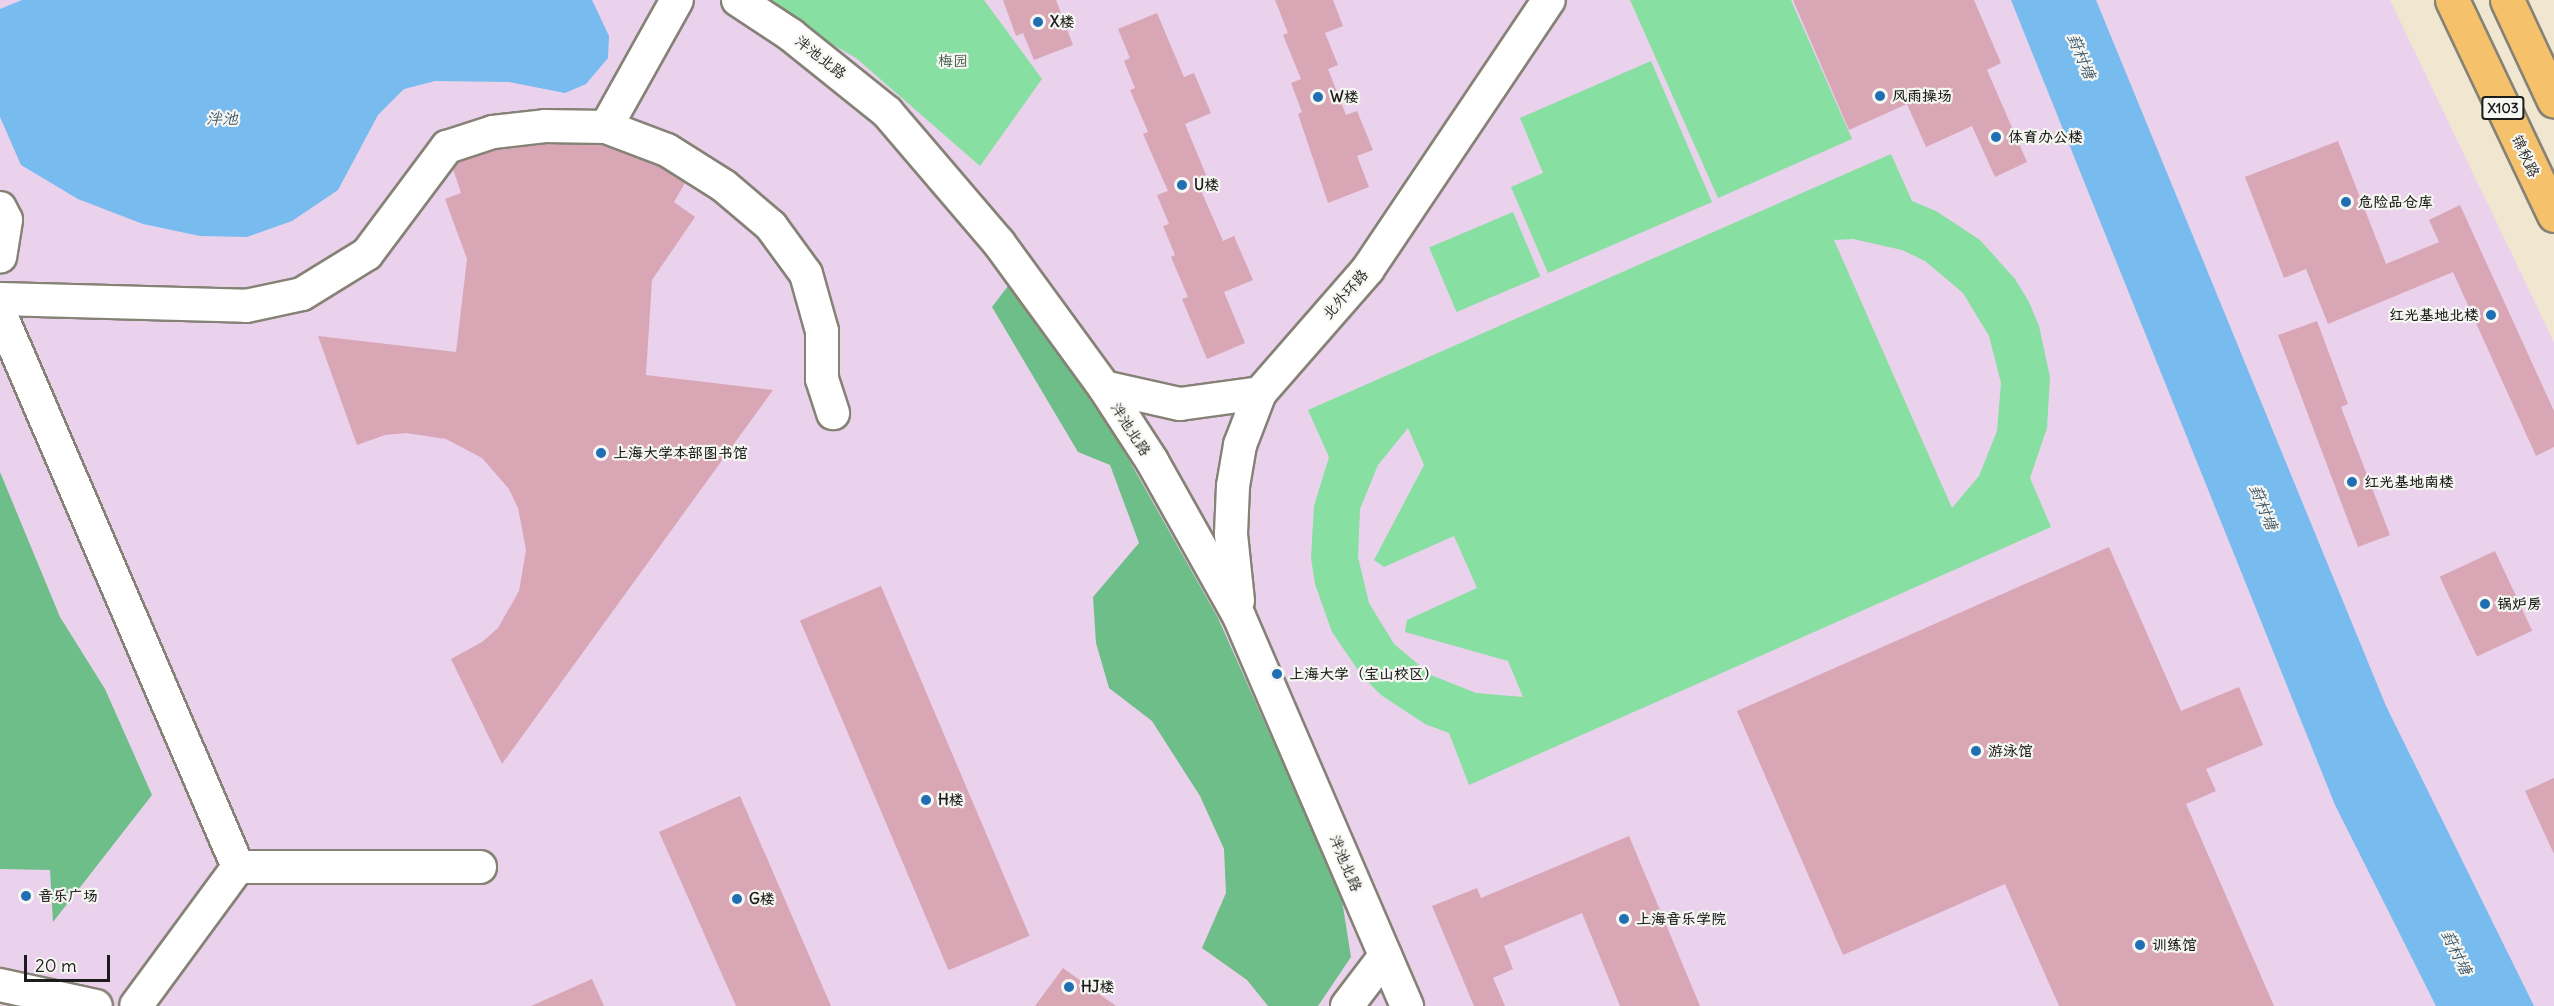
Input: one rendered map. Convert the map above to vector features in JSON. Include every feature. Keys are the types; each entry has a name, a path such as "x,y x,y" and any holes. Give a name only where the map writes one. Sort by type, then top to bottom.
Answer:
{"main road":[{"name":"锦秋路","path":"2452,0 2554,215"},
{"path":"2507,0 2554,101"}],"street":[{"path":"606,128 677,0"},
{"name":"泮池北路","path":"738,0 791,35 887,112 999,243 1104,387 1152,461 1239,616 1407,1006"},
{"name":"北外环路","path":"1239,616 1231,534 1233,486 1240,445 1260,393 1368,269 1549,0"},
{"path":"0,299 246,306 302,294 367,254 447,147 493,132 545,126 606,128 668,150 724,186 771,226 806,274 822,331 822,379 833,413"},
{"path":"0,208 6,220 0,257"},
{"path":"0,313 238,867"},
{"path":"1104,387 1180,404 1260,393"},
{"path":"238,867 480,867"},
{"path":"136,1006 238,867"},
{"path":"1347,1006 1385,956"},
{"path":"0,986 96,1006"}],"shaded area":[{"name":"上海大学（宝山校区）","path":"0,0 2390,0 2554,342 2554,1006 0,1006"}],"green space":[{"name":"梅园","path":"755,0 984,0 1042,79 980,166 856,58"},
{"path":"1630,0 1791,0 1852,139 1718,198"},
{"path":"1651,61 1712,202 1548,273 1511,187 1543,173 1520,118"},
{"path":"1891,154 1912,201 1936,211 1980,240 2015,279 2029,302 2039,326 2050,377 2047,428 2030,478 2051,527 1469,785 1449,733 1425,724 1381,695 1362,676 1332,632 1315,584 1311,558 1314,506 1329,457 1308,410","holes":["1853,239 1902,250 1925,261 1963,293 1989,336 2001,383 1997,431 1979,476 1952,508 1834,240","1408,428 1424,465 1374,560 1384,567 1454,536 1477,588 1407,620 1405,632 1508,661 1523,697 1476,693 1431,675 1394,644 1369,603 1358,557 1360,509 1378,465"]},
{"path":"1513,212 1540,276 1457,312 1429,248"},
{"path":"1011,282 1088,387 1218,618 1341,894 1351,957 1318,1006 1268,1006 1247,980 1202,948 1226,893 1224,849 1200,796 1152,721 1109,688 1096,643 1093,597 1139,543 1110,465 1078,452 992,307"},
{"path":"0,472 60,617 105,689 152,795 53,922 50,870 0,869"}],"water":[{"name":"泮池","path":"22,0 592,0 609,36 608,58 586,84 565,93 509,82 435,81 404,89 378,115 338,190 292,221 247,237 200,236 143,224 78,199 21,165 0,117 0,9"},
{"name":"葑村塘","path":"2011,0 2096,0 2386,706 2534,1006 2436,1006 2335,805"}],"building":[{"name":"X楼","path":"1003,0 1056,0 1073,45 1034,60 1023,33 1016,36"},
{"name":"W楼","path":"1275,0 1333,0 1343,26 1325,33 1338,65 1328,69 1346,115 1357,111 1373,150 1357,156 1369,187 1328,203 1298,114 1302,112 1291,83 1301,79 1283,35 1288,33"},
{"name":"风雨操场","path":"1793,0 1974,0 2001,63 1987,70 2027,162 1995,177 1972,126 1926,147 1907,104 1849,130"},
{"name":"U楼","path":"1157,13 1184,77 1194,73 1211,113 1185,124 1206,175 1196,179 1223,241 1234,236 1253,280 1224,292 1245,343 1207,359 1182,299 1188,297 1171,257 1175,255 1163,226 1169,224 1157,195 1168,191 1143,134 1148,132 1130,90 1135,88 1124,61 1130,58 1118,29"},
{"path":"2338,141 2386,264 2439,242 2429,220 2460,205 2554,411 2554,447 2536,456 2453,272 2328,324 2306,269 2284,278 2245,177"},
{"name":"上海大学本部图书馆","path":"546,144 601,145 659,166 685,183 674,202 695,217 652,280 646,375 773,390 502,764 451,659 482,642 498,628 519,591 526,550 518,508 509,489 482,458 446,439 406,433 385,435 357,445 318,336 456,352 467,259 445,199 461,193 453,169 458,162 497,150"},
{"path":"2317,321 2348,404 2341,407 2390,535 2358,547 2278,335"},
{"name":"游泳馆","path":"2109,547 2181,711 2239,687 2263,745 2206,769 2216,791 2186,804 2274,1006 2059,1006 2005,884 1843,955 1737,711"},
{"name":"锅炉房","path":"2495,551 2532,631 2477,657 2440,577"},
{"name":"H楼","path":"881,586 1029,936 948,970 800,620"},
{"path":"2554,778 2554,854 2525,791"},
{"name":"G楼","path":"740,796 831,1006 736,1006 659,832"},
{"name":"上海音乐学院","path":"1629,836 1700,1006 1620,1006 1582,913 1504,946 1513,969 1493,978 1505,1006 1474,1006 1432,906 1477,888 1481,898"},
{"name":"HJ楼","path":"1063,968 1116,1006 1035,1006"},
{"path":"592,979 604,1006 531,1006"}],"place":[{"name":"X楼","path":"1038,22"},
{"name":"风雨操场","path":"1880,96"},
{"name":"W楼","path":"1318,97"},
{"name":"体育办公楼","path":"1996,137"},
{"name":"U楼","path":"1182,185"},
{"name":"危险品仓库","path":"2346,202"},
{"name":"红光基地北楼","path":"2491,315"},
{"name":"上海大学本部图书馆","path":"601,453"},
{"name":"红光基地南楼","path":"2352,482"},
{"name":"锅炉房","path":"2485,604"},
{"name":"上海大学（宝山校区）","path":"1277,674"},
{"name":"游泳馆","path":"1976,751"},
{"name":"H楼","path":"926,800"},
{"name":"音乐广场","path":"26,896"},
{"name":"G楼","path":"737,899"},
{"name":"上海音乐学院","path":"1624,919"},
{"name":"训练馆","path":"2140,945"},
{"name":"HJ楼","path":"1069,987"}]}
